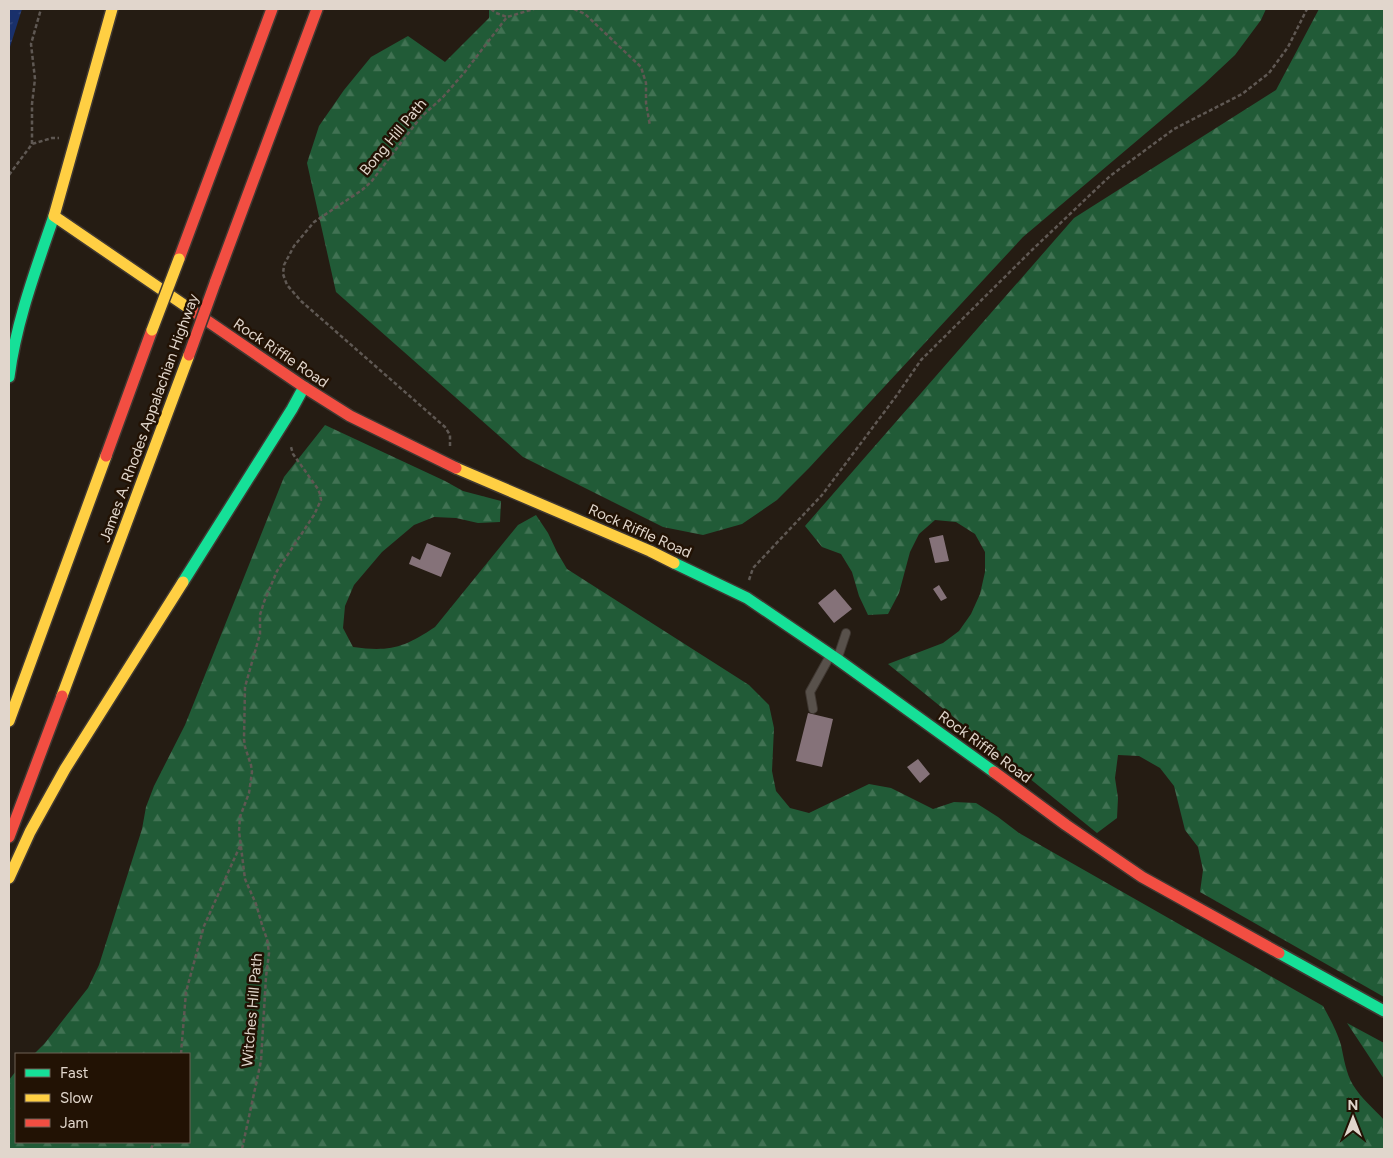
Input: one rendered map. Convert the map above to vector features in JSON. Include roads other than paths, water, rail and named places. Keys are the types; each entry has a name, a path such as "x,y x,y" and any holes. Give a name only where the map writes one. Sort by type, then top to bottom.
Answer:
{"main road":[{"path":"9,377 10,361 28,291 54,216 112,9"},
{"name":"James A. Rhodes Appalachian Highway","path":"9,720 272,9"},
{"name":"James A. Rhodes Appalachian Highway","path":"9,837 317,9"},
{"name":"Rock Riffle Road","path":"54,216 304,387 350,416 456,468 641,547 743,596 834,657 1066,825 1142,877 1384,1011"},
{"path":"9,878 30,832 65,769 282,426 304,387"}],"lane":[{"path":"813,709 810,692 834,657 846,633"}],"water":[{"path":"9,9 22,9 9,50"}]}
